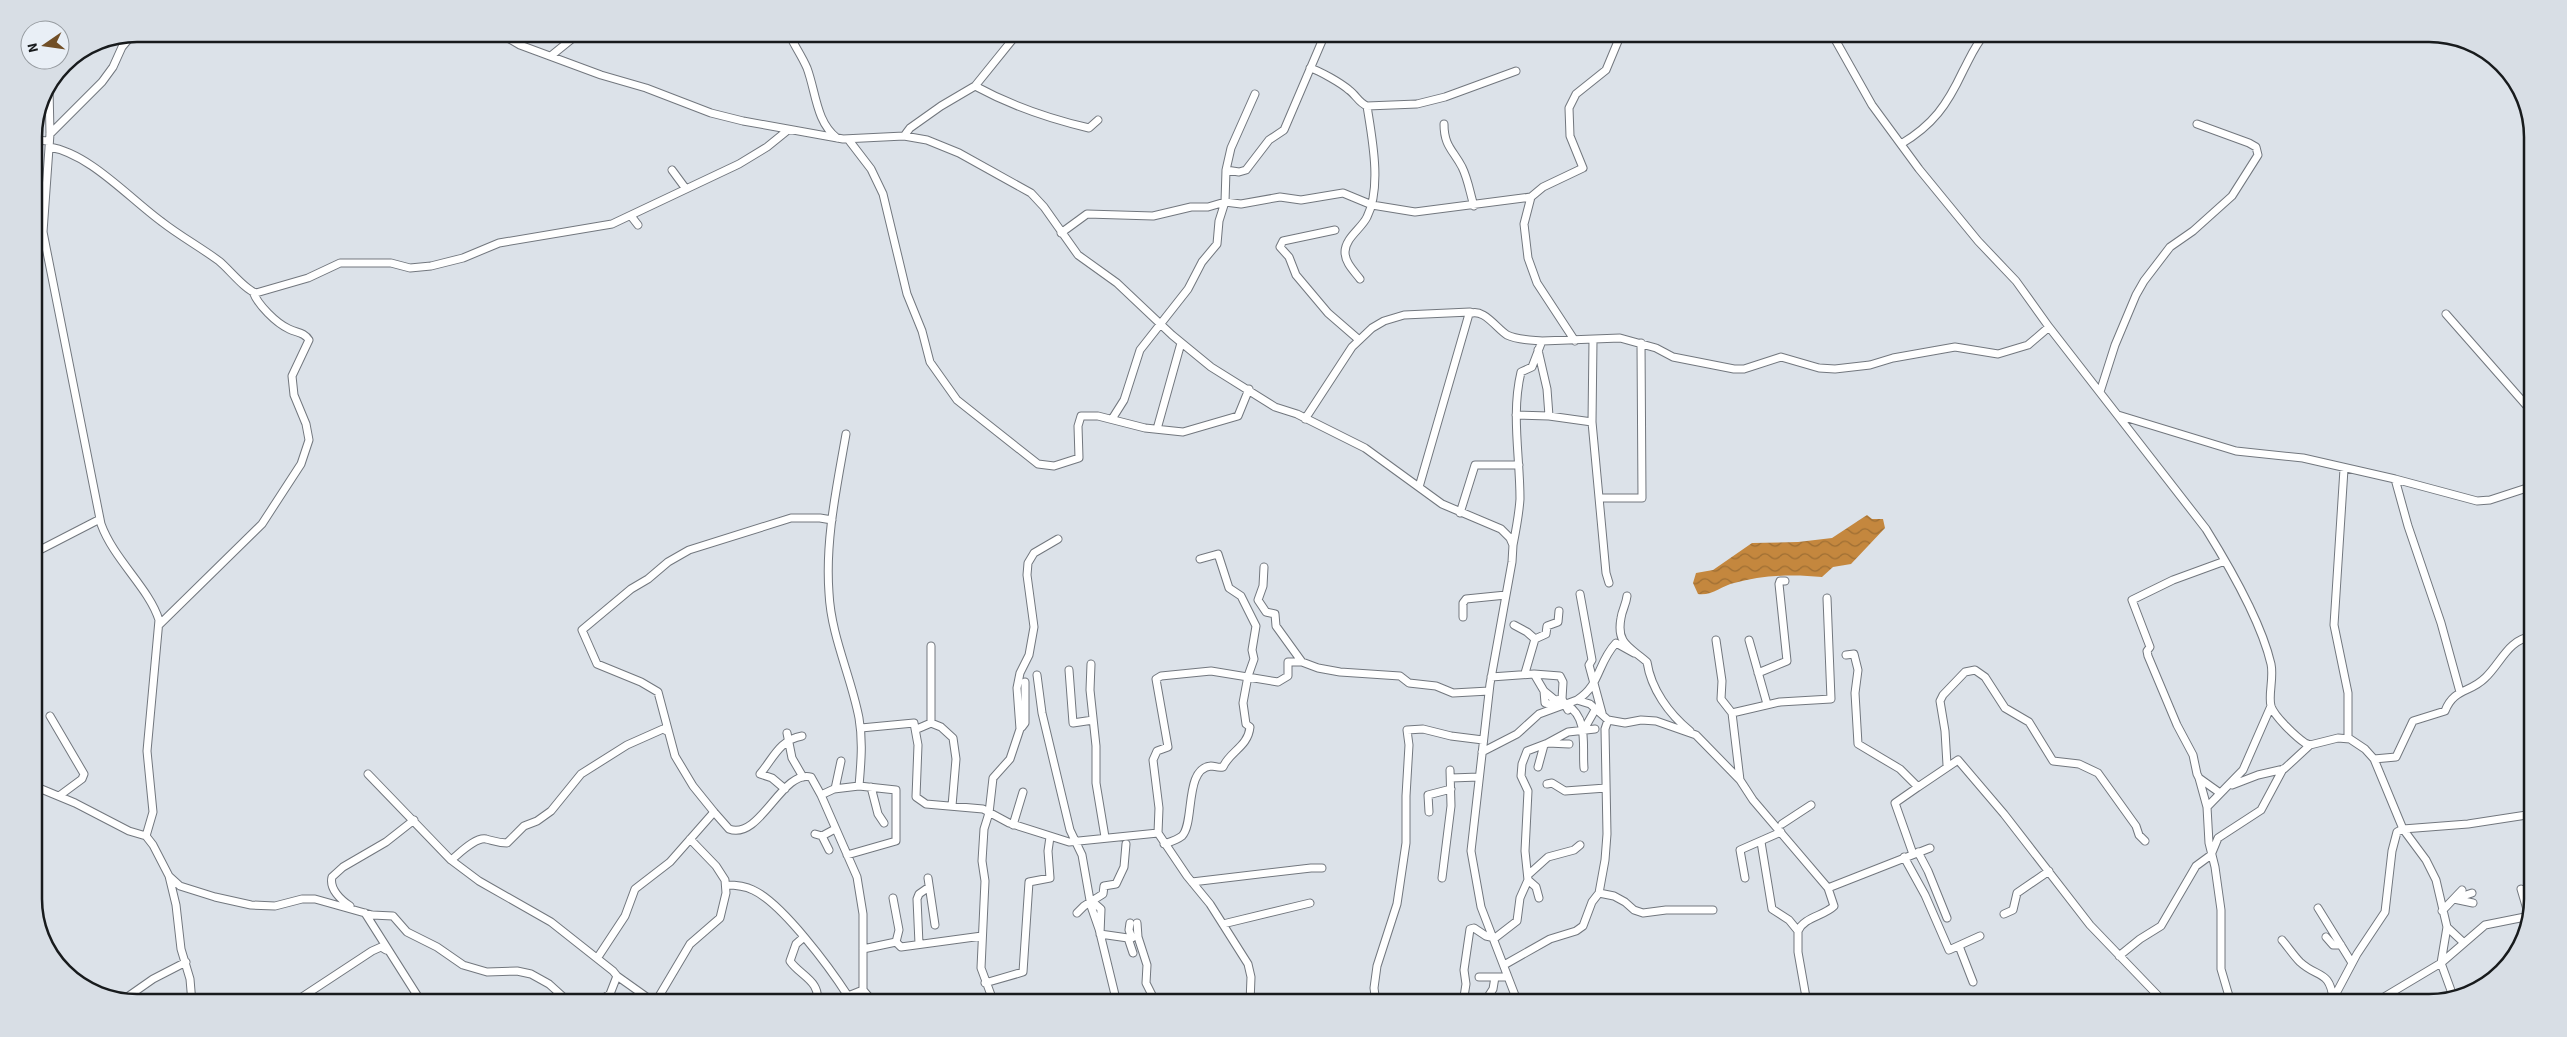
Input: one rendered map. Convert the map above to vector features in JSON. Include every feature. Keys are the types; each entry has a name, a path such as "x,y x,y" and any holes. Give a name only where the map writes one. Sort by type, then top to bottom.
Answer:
{"street":[{"path":"1226,170 1239,172 1246,170 1269,140 1284,130 1321,42"},
{"path":"1060,233 1087,214 1153,216 1191,207 1208,207 1225,202 1241,204 1280,197 1290,200 1311,199 1340,193 1372,205 1415,212 1531,198 1552,183 1583,168 1570,136 1569,108 1576,94 1606,70 1618,42"},
{"path":"1837,42 1872,105 1901,144 1964,224 2016,280 2050,327 2197,516 2225,561 2268,655 2273,676 2271,706 2243,770 2207,807"},
{"path":"1901,144 1934,120 1951,96 1972,51 1979,42"},
{"path":"516,43 712,113 788,130 837,138 904,136 927,140 959,153 1031,193 1044,207 1060,233 1078,255 1117,283 1182,343 1212,367 1275,407 1305,419 1365,448 1435,500 1506,533 1513,545"},
{"path":"552,55 567,43"},
{"path":"793,43 808,70 823,121 829,132 837,138"},
{"path":"904,136 910,128 941,106 975,86 1010,43"},
{"path":"49,141 102,82 113,67 125,44"},
{"path":"1310,68 1318,70 1350,90 1361,104 1367,106 1417,104 1445,97 1516,71"},
{"path":"975,86 992,95 1089,128 1098,120"},
{"path":"1112,419 1124,400 1140,350 1160,322 1188,289 1202,262 1217,244 1219,221 1225,202 1226,170 1231,148 1255,94"},
{"path":"42,216 49,141 49,104"},
{"path":"1360,279 1348,263 1345,251 1354,234 1367,218 1372,205 1375,180 1367,106"},
{"path":"1444,124 1444,136 1448,148 1461,165 1474,206"},
{"path":"2100,392 2115,345 2128,318 2136,295 2144,281 2167,250 2200,225 2232,196 2258,155 2256,147 2249,143 2197,124"},
{"path":"253,292 268,290 308,278 340,263 390,263 410,268 431,266 458,260 498,243 612,224 756,154 788,130"},
{"path":"848,139 871,169 883,194 907,294 922,331 926,354 957,400 1013,446 1042,466 1054,466 1079,458 1078,426 1081,416 1112,419 1157,429 1183,432 1235,418 1238,416 1249,389"},
{"path":"42,141 49,141 74,154 163,223 219,261 253,292 269,314 287,329 300,332 309,340 292,376 294,395 308,432 306,453 301,464 279,496 277,504 262,524 159,625"},
{"path":"672,170 686,189"},
{"path":"1531,198 1524,224 1530,265 1537,284 1575,340"},
{"path":"631,216 638,225"},
{"path":"42,218 51,279 100,519 110,545 154,609 159,625 147,751 153,812 146,836"},
{"path":"1336,230 1284,241 1280,247 1289,257 1296,275 1328,313 1358,339"},
{"path":"1305,419 1358,339 1372,328 1396,316 1470,312 1484,315 1510,336 1542,341 1620,338 1641,343 1673,357 1734,369 1744,369 1781,357 1830,369 1870,365 1893,358 1951,348 1998,354 2007,353 2028,345 2050,327"},
{"path":"1419,487 1470,312"},
{"path":"2446,314 2524,403"},
{"path":"1593,340 1592,422 1606,574 1609,583"},
{"path":"1514,994 1481,908 1472,860 1473,818 1491,677 1520,506 1516,391 1521,372 1532,366 1542,341"},
{"path":"1157,429 1182,343"},
{"path":"1599,498 1642,498 1641,343"},
{"path":"1538,349 1547,388 1549,416"},
{"path":"1516,415 1549,416 1592,422"},
{"path":"2118,415 2236,450 2303,458 2344,469 2394,478 2477,502 2490,500 2524,489"},
{"path":"846,434 832,520 828,593 860,728 862,742 859,786"},
{"path":"1460,513 1475,465 1519,465"},
{"path":"2344,469 2334,625 2348,694 2348,738"},
{"path":"2394,478 2408,526 2444,630 2460,692"},
{"path":"832,520 791,518 689,550 668,562 648,579 631,589 582,630 597,664 642,682 658,692 667,731 680,766 728,829 743,831 753,824 785,789 803,777 811,776 821,795 858,883 863,914 863,990 866,994"},
{"path":"43,549 100,519"},
{"path":"1020,729 1017,688 1020,673 1029,655 1034,627 1027,575 1028,563 1034,553 1058,539"},
{"path":"1164,844 1182,836 1186,829 1193,788 1204,768 1212,766 1223,767 1226,760 1238,751 1249,736 1250,727 1246,724 1244,703 1248,676 1254,659 1252,650 1256,626 1241,596 1229,588 1218,554 1200,559"},
{"path":"2225,561 2173,580 2132,600 2150,647 2147,651 2148,656 2174,719 2193,755 2207,807 2210,855 2215,868 2221,910 2221,969 2228,994"},
{"path":"1264,568 1263,586 1258,600 1266,612 1275,614 1276,626 1302,662"},
{"path":"1758,673 1787,661 1779,584 1780,581 1785,582"},
{"path":"1580,594 1592,660 1589,665 1598,712 1583,731"},
{"path":"1463,617 1463,603 1466,599 1506,595"},
{"path":"1626,596 1625,610 1621,615 1619,636 1622,642 1647,662 1654,686 1666,705 1740,780 1828,888 1834,906 1824,915 1808,920 1798,931"},
{"path":"1732,713 1767,704 1831,699 1827,598"},
{"path":"1525,674 1535,639 1546,634 1547,626 1558,622 1559,611"},
{"path":"1514,625 1528,632 1535,639"},
{"path":"1716,640 1722,681 1720,699 1732,713 1740,780"},
{"path":"1749,640 1767,704"},
{"path":"2374,759 2396,757 2413,721 2443,712 2451,698 2486,678 2510,647 2524,640"},
{"path":"1482,752 1517,734 1540,714 1577,700 1594,684 1603,659 1616,643 1625,650 1639,655"},
{"path":"931,646 931,723"},
{"path":"1846,655 1854,654 1858,670 1855,693 1858,744 1900,769 1918,787"},
{"path":"1250,994 1251,977 1248,964 1223,924 1158,834 1159,808 1153,760 1157,751 1168,747 1156,679 1161,676 1211,671 1278,682 1288,676 1288,662 1302,662 1318,668 1340,672 1400,676 1409,683 1436,686 1453,692 1489,691"},
{"path":"1091,664 1090,690 1096,783 1105,837"},
{"path":"1069,670 1072,722 1093,720"},
{"path":"1947,765 1945,731 1940,701 1943,695 1965,672 1976,670 1985,677 2005,708 2029,722 2053,761 2079,764 2098,773 2136,826 2139,835 2146,840"},
{"path":"1491,677 1525,674 1560,676 1563,682 1564,705"},
{"path":"1534,674 1544,691 1555,700 1575,710 1583,731 1584,768"},
{"path":"1037,676 1042,713 1074,842 1082,854 1091,902 1115,994"},
{"path":"990,994 981,968 985,881 982,851 984,829 989,813 993,778 1010,759 1020,729 1025,723 1025,682"},
{"path":"1577,700 1590,704 1608,720 1625,723 1641,720 1656,722 1690,731"},
{"path":"2271,706 2298,738 2310,745"},
{"path":"50,716 84,774 82,779 59,796"},
{"path":"1504,965 1550,939 1576,931 1583,926 1592,902 1599,893 1607,841 1606,788 1608,770 1605,729 1608,720"},
{"path":"860,728 914,723 917,729 916,797 926,804 982,809 1013,825 1050,837 1074,842 1105,837 1158,834"},
{"path":"917,729 931,723 941,727 954,738 956,759 952,806"},
{"path":"451,860 478,840 484,838 497,843 506,843 524,826 538,822 551,811 581,774 627,745 662,729 667,731"},
{"path":"1375,994 1377,966 1397,904 1406,843 1409,744 1406,730 1423,729 1451,736 1484,740"},
{"path":"1539,898 1536,887 1528,878 1525,850 1528,790 1521,776 1522,764 1527,751 1548,743 1568,732 1595,729"},
{"path":"788,734 792,758 803,777"},
{"path":"785,789 772,778 760,774 770,763 775,751 802,736"},
{"path":"2227,787 2258,775 2283,769 2295,761 2310,745 2338,738 2348,738 2358,744 2374,759 2403,829 2432,870 2447,927 2441,963 2451,992"},
{"path":"1538,767 1544,745 1548,743 1569,744"},
{"path":"1947,918 1928,871 1915,853 1894,803 1956,760 1961,762 2090,925 2156,994"},
{"path":"835,789 841,761"},
{"path":"2119,956 2140,938 2161,926 2189,875 2196,866 2210,855 2218,838 2261,810 2283,769"},
{"path":"368,774 451,860 479,881 551,922 598,957 617,976 642,994"},
{"path":"1442,878 1451,789 1450,774 1479,777"},
{"path":"2199,778 2220,792"},
{"path":"1547,784 1552,784 1565,791 1606,788"},
{"path":"821,795 835,789 859,786 896,790 896,841 847,855"},
{"path":"871,787 878,814 884,823"},
{"path":"1429,812 1428,795 1451,789"},
{"path":"43,790 129,831 146,836 153,845 169,876 176,905 180,941 192,994"},
{"path":"1013,825 1023,792"},
{"path":"1745,878 1740,850 1761,842 1780,829 1786,819 1811,806"},
{"path":"598,957 625,916 635,889 670,862 714,812"},
{"path":"2336,994 2352,963 2385,912 2394,841 2397,832 2403,829 2468,824 2524,815"},
{"path":"352,908 340,899 332,883 332,877 343,867 386,842 414,820"},
{"path":"829,850 818,835 835,829"},
{"path":"985,982 1024,972 1029,882 1050,878 1048,851 1050,837"},
{"path":"660,994 690,944 720,918 726,885 716,866 690,838"},
{"path":"1761,842 1772,910 1789,920 1798,931 1798,952 1806,994"},
{"path":"1077,913 1104,894 1104,886 1116,884 1124,867 1126,844"},
{"path":"1494,938 1517,921 1520,898 1528,878 1548,857 1574,850 1580,845"},
{"path":"1828,888 1930,848"},
{"path":"1904,857 1925,895 1949,950 1980,936"},
{"path":"1192,882 1303,868 1322,868"},
{"path":"2004,914 2013,910 2017,893 2048,871"},
{"path":"169,876 180,886 215,897 251,905 275,906 307,899 352,908 364,913 393,916 407,932 469,968 496,973 517,971 531,974 549,984 560,994"},
{"path":"928,878 935,925"},
{"path":"726,885 754,890 787,918 804,937 847,994"},
{"path":"919,944 917,899 919,894 929,887"},
{"path":"2521,889 2524,898"},
{"path":"2442,911 2462,890"},
{"path":"1599,893 1614,896 1634,910 1643,912 1713,910"},
{"path":"2454,899 2472,893"},
{"path":"893,898 899,930 896,942"},
{"path":"2454,899 2473,903"},
{"path":"1223,924 1310,903"},
{"path":"2318,908 2352,963"},
{"path":"364,913 416,994"},
{"path":"2389,994 2441,963 2486,925 2523,917"},
{"path":"1133,923 1129,930 1147,965 1146,982 1152,994"},
{"path":"2447,927 2464,943"},
{"path":"1464,994 1466,984 1464,970 1470,929 1474,928 1486,936 1494,938"},
{"path":"1100,934 1133,938"},
{"path":"896,942 901,947 982,936"},
{"path":"804,937 796,944 790,961 795,969 814,984 816,994"},
{"path":"2326,937 2333,945 2342,945"},
{"path":"1133,938 1133,953"},
{"path":"2282,940 2302,964 2328,979 2332,986 2332,994"},
{"path":"863,949 896,942"},
{"path":"1958,946 1973,982"},
{"path":"307,994 372,951 381,948 386,950"},
{"path":"132,994 153,979 186,962"},
{"path":"610,994 617,976"},
{"path":"1479,977 1507,977"},
{"path":"1490,994 1493,989 1495,977"},
{"path":"853,994 863,990"}],"water":[{"path":"1867,515 1872,519 1883,519 1885,528 1851,564 1833,567 1822,577 1789,575 1756,578 1729,584 1703,594 1698,594 1693,583 1696,573 1713,570 1752,543 1798,542 1832,538"}]}
